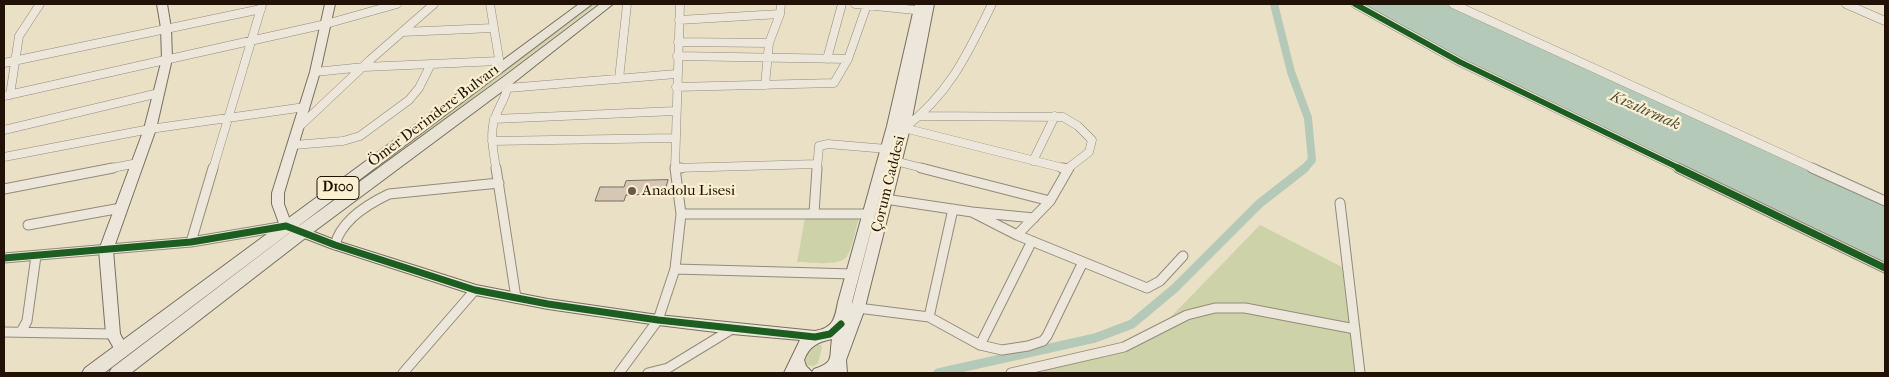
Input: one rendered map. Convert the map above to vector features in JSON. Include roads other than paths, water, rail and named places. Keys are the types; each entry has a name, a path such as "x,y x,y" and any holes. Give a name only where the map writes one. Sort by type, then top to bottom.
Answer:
{"highway":[{"name":"Ömer Derindere Bulvarı","path":"118,373 503,74 586,4"},
{"name":"Ömer Derindere Bulvarı","path":"91,373 286,226 503,74 607,4"}],"street":[{"path":"40,4 19,36 7,96 326,24 393,4"},
{"path":"122,350 113,334 106,250 150,129 167,60 166,28 162,4"},
{"path":"286,226 278,204 278,193 315,72 330,4"},
{"path":"366,4 366,13"},
{"path":"300,126 434,4"},
{"path":"490,4 503,74 492,141 516,298"},
{"path":"620,79 627,4"},
{"path":"619,373 658,320 676,269 681,214 675,168 676,74 680,4"},
{"path":"765,84 769,43 780,14 781,4"},
{"path":"826,59 842,4"},
{"path":"855,4 924,7"},
{"path":"922,116 957,75 992,4"},
{"path":"1355,4 1460,62 1885,268"},
{"path":"1453,4 1885,201"},
{"path":"1846,4 1885,22"},
{"path":"676,87 834,83 848,59 866,5"},
{"path":"4,64 262,7 191,242"},
{"name":"Çorum Caddesi","path":"832,367 844,351 858,308 895,161 898,127 924,7"},
{"path":"679,20 780,14"},
{"path":"402,32 493,28"},
{"path":"678,42 769,43"},
{"path":"677,56 768,56 848,59"},
{"path":"315,72 364,67 431,64 503,74 620,79 676,74"},
{"path":"294,145 343,141 360,136 409,100 419,88 431,64"},
{"path":"4,130 159,93"},
{"path":"4,157 150,129 305,106"},
{"path":"494,120 675,111"},
{"path":"898,127 922,116 1054,116 1063,117 1078,126 1092,140 1089,152 1067,169 1050,201 1017,235"},
{"path":"1033,161 1054,116"},
{"path":"898,127 1067,169"},
{"name":"Çorum Caddesi","path":"832,367 869,214 887,149 898,127"},
{"path":"492,141 675,138"},
{"path":"814,213 818,148 821,144 887,149"},
{"path":"895,161 1050,201"},
{"path":"4,189 138,163"},
{"path":"675,168 817,164"},
{"path":"335,245 338,234 348,222 385,194 499,183"},
{"path":"885,199 972,212 1034,218"},
{"path":"1340,203 1360,373"},
{"path":"28,225 121,208"},
{"path":"929,317 953,209"},
{"path":"972,212 1017,235 1147,288 1160,281 1183,256"},
{"path":"681,214 869,214"},
{"path":"4,258 191,242 286,226 335,245 476,290 658,320 828,340 832,367"},
{"path":"980,345 1032,241"},
{"path":"21,332 27,320 36,256"},
{"path":"858,308 929,317 980,345 1002,350 1028,346 1043,341 1050,332 1083,262"},
{"path":"676,269 853,274"},
{"path":"403,373 476,290"},
{"path":"1011,373 1042,370 1124,348 1187,315 1215,308 1245,308 1355,329"},
{"path":"807,338 830,334 841,324"},
{"path":"648,373 668,368 732,329"},
{"path":"4,332 113,334"},
{"path":"798,369 807,338"}],"water":[{"name":"Kızılırmak","path":"1355,4 1446,4 1885,206 1885,268 1460,62"}],"waterway":[{"path":"1274,4 1291,72 1308,118 1312,160 1305,168"},
{"path":"938,373 1095,338 1132,324 1175,288 1259,204 1305,168"}],"place":[{"name":"Anadolu Lisesi","path":"632,191"}]}
